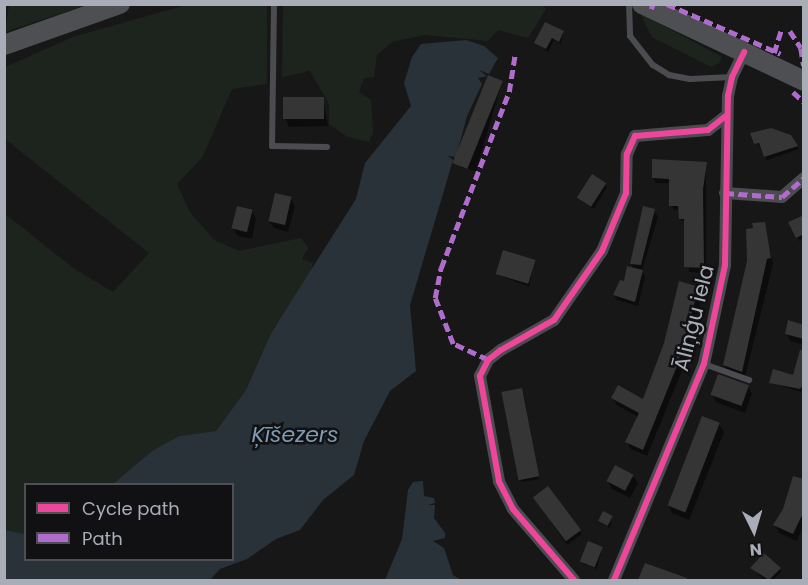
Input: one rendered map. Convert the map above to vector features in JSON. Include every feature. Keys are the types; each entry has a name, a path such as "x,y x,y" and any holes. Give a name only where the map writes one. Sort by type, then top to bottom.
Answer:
{"main road":[{"path":"4,45 120,4"},
{"path":"642,4 804,81"}],"street":[{"name":"Āliņģu iela","path":"614,580 704,364 725,265 727,115 732,77 744,51"},
{"path":"574,580 513,509 500,481 480,376 488,360 501,350 554,320 602,251 626,193 627,154 635,136 708,130 727,115"},
{"path":"725,193 782,197 804,178"}],"lane":[{"path":"274,4 272,146 327,147"},
{"path":"629,4 630,36 653,65 669,75 690,79 732,77"},
{"path":"704,364 749,380"}],"shaded area":[{"path":"9,4 86,5 5,32"},
{"path":"542,4 546,9 528,38 498,30 488,41 424,35 392,42 377,55 374,77 364,78 359,92 371,100 373,133 369,142 346,136 329,124 329,104 310,71 282,77 283,5"},
{"path":"186,5 267,5 267,84 232,89 202,158 177,184 190,212 214,240 239,251 301,238 308,248 302,259 313,263 311,271 271,332 246,390 216,431 179,436 152,451 114,483 24,483 24,534 5,530 4,213 73,268 113,292 149,253 5,139 5,67 73,37"},
{"path":"640,13 722,57 719,63 711,67 652,37"}],"water":[{"name":"Ķīšezers","path":"466,40 484,46 498,58 489,74 479,70 487,76 478,78 482,84 467,116 456,157 448,156 453,160 410,305 416,371 390,391 364,441 354,475 323,500 300,530 276,539 247,559 220,569 210,580 5,580 5,530 24,534 24,561 234,561 234,483 114,483 152,451 179,436 216,431 246,390 271,333 356,199 365,163 411,106 404,83 412,57 421,44"},
{"path":"423,481 424,496 434,498 435,503 428,505 435,505 434,518 445,533 445,538 433,541 444,548 453,575 461,580 385,580 402,539 408,490 413,482"}],"building":[{"path":"545,22 564,31 559,42 552,38 546,49 534,43"},
{"path":"488,75 503,81 467,169 452,163"},
{"path":"283,97 324,97 324,119 283,119"},
{"path":"771,128 791,135 798,146 764,157 759,143 754,144 750,133"},
{"path":"652,159 707,162 703,189 704,268 684,267 684,219 679,219 678,206 669,206 669,179 652,178"},
{"path":"592,174 606,183 591,207 577,197"},
{"path":"275,193 292,197 285,225 268,221"},
{"path":"237,206 253,210 247,232 231,228"},
{"path":"643,206 655,209 641,265 630,264"},
{"path":"804,215 804,234 796,238 788,222"},
{"path":"765,222 771,258 767,259 742,372 723,365 747,261 746,229 753,228 752,223"},
{"path":"503,250 536,260 528,284 496,274"},
{"path":"627,266 643,270 635,302 613,295 620,280 624,281"},
{"path":"679,281 699,287 677,366 643,450 625,442 639,413 611,398 618,385 643,399 664,343"},
{"path":"788,320 804,325 804,339 785,334"},
{"path":"800,350 804,350 804,383 800,389 769,383 773,369 793,375"},
{"path":"718,374 749,385 741,406 710,395"},
{"path":"522,388 539,476 519,480 501,392"},
{"path":"702,416 720,423 685,512 668,506"},
{"path":"615,465 634,475 625,491 607,481"},
{"path":"793,476 804,479 804,511 793,534 773,525 783,509"},
{"path":"548,486 581,530 566,541 533,497"},
{"path":"603,511 613,516 608,526 598,521"},
{"path":"588,541 603,547 595,567 580,561"},
{"path":"764,553 781,568 769,580 750,568"},
{"path":"645,563 687,578 687,580 638,580"}],"marked path":[{"path":"651,9 653,4"},
{"path":"667,4 781,54"},
{"path":"774,53 781,30"},
{"path":"790,31 801,48 804,66"},
{"path":"488,360 453,344 435,298 441,268 509,92 515,55"},
{"path":"793,92 804,102"},
{"path":"725,193 782,197 804,178"}],"cycle path":[{"path":"614,580 704,364 725,265 728,96 732,77 744,52"},
{"path":"574,580 513,509 499,481 480,376 488,360 501,350 554,320 602,251 626,193 627,154 635,136 708,130 727,115"}]}
